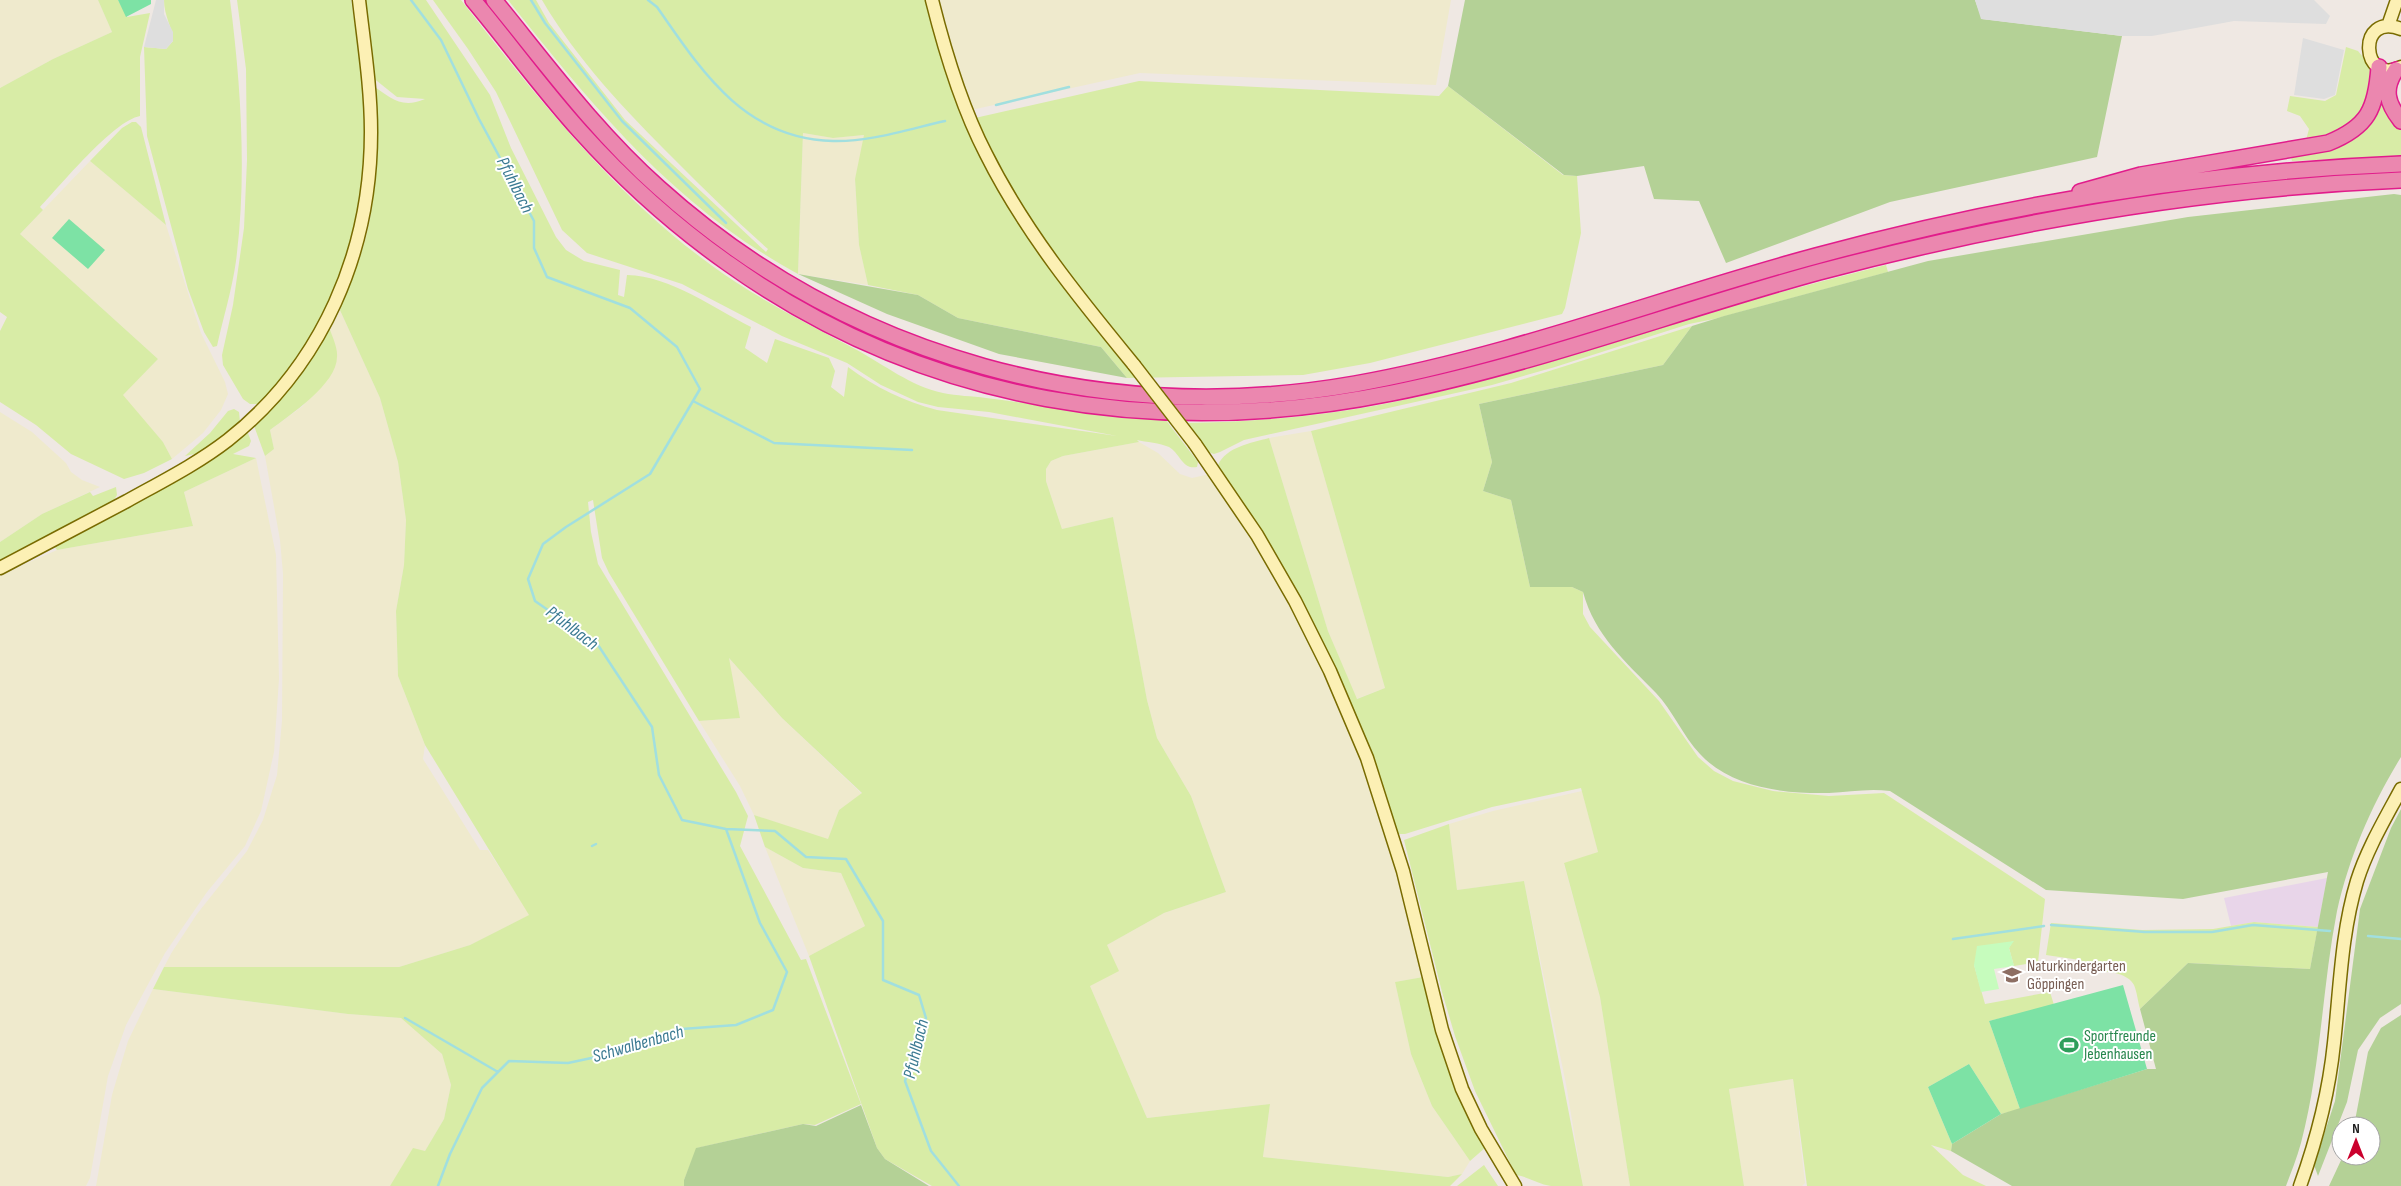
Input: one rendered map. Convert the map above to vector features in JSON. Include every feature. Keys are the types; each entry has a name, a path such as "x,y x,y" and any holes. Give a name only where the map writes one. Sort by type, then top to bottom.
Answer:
{"highway":[{"path":"473,0 574,124 611,164 694,238 765,288 850,335 948,374 1045,399 1130,411 1178,414 1260,412 1355,400 1451,380 1817,273 1969,236 2178,201 2314,186 2398,182"},
{"path":"494,0 561,84 622,153 659,188 747,257 776,276 841,312 910,343 996,371 1081,388 1173,396 1218,397 1304,391 1352,384 1464,359 1755,273 1864,243 1966,220 2056,203 2211,179 2401,164"},
{"path":"2056,203 2090,188 2141,175 2328,143 2345,136 2357,129 2371,111 2376,93 2379,67"},
{"path":"2398,68 2387,89 2387,99 2401,121"}],"street":[{"path":"0,568 182,471 227,440 284,383 309,350 330,316 346,279 360,236 366,205 370,175 371,131 359,0"},
{"path":"932,0 960,93 985,153 1009,197 1046,254 1195,444 1257,535 1296,601 1334,680 1367,758 1398,856 1442,1030 1462,1088 1481,1128 1515,1186"},
{"path":"2388,26 2397,0"},
{"path":"2398,68 2379,67 2372,61 2368,45 2375,32 2388,26 2401,29"},
{"path":"2300,1186 2313,1151 2324,1103 2334,1044 2340,974 2357,881 2369,852 2401,789"}],"shaded area":[{"path":"0,0 98,0 112,32 53,59 0,88"},
{"path":"156,0 164,0 164,14 173,32 173,41 166,49 144,47"},
{"path":"937,0 1451,0 1436,85 1140,73 971,110"},
{"path":"1975,0 2314,0 2330,16 2326,24 2234,21 2152,36 2122,36 1981,19"},
{"path":"2303,38 2344,50 2335,95 2324,99 2294,95"},
{"path":"803,133 833,138 865,135 855,180 859,245 868,285 798,274"},
{"path":"90,161 166,225 201,333 225,382 228,394 221,410 203,433 172,459 163,442 122,395 158,359 20,234"},
{"path":"339,308 380,398 398,462 406,520 404,565 396,611 398,676 425,745 423,759 480,850 488,850 530,915 470,945 399,967 164,967 197,914 247,851 263,820 277,775 282,721 283,574 280,540 265,456 274,449 270,430 303,406 337,357 329,327"},
{"path":"0,412 32,432 66,463 71,472 82,480 100,487 42,514 0,542"},
{"path":"1311,431 1385,688 1356,699 1328,631 1269,438"},
{"path":"1139,442 1158,453 1180,474 1192,478 1210,474 1295,601 1358,752 1391,849 1423,977 1395,982 1411,1054 1432,1106 1470,1161 1462,1174 1448,1177 1263,1157 1270,1104 1147,1118 1090,986 1107,945 1164,913 1226,892 1191,796 1157,738 1147,700 1113,517 1062,529 1046,481 1046,469 1051,461 1063,456"},
{"path":"256,458 276,555 279,679 274,752 261,811 245,846 207,892 165,953 126,1025 108,1076 90,1178 86,1186 0,1186 0,575 57,550 193,526 184,492"},
{"path":"728,657 782,718 862,794 839,810 828,840 754,815 740,786 699,721 740,718"},
{"path":"1582,791 1598,852 1564,864 1600,997 1630,1186 1583,1186 1566,1084 1524,881 1457,890 1449,824 1493,811"},
{"path":"765,847 803,868 841,873 865,926 809,956"},
{"path":"2327,878 2318,927 2254,922 2231,926 2224,898"},
{"path":"153,989 348,1014 401,1018 442,1054 451,1085 444,1119 425,1151 390,1186 96,1186 112,1095 128,1041"},
{"path":"1793,1079 1805,1183 1802,1186 1744,1186 1729,1089"}],"green space":[{"path":"98,0 118,0 127,17 150,13 140,57 140,116 129,120 102,141 40,207 43,210 20,234 158,359 123,395 163,442 172,459 144,473 124,479 71,454 36,425 0,402 0,331 7,317 0,312 0,88 53,59 112,32"},
{"path":"118,0 151,0 151,4 126,17"},
{"path":"164,0 230,0 240,98 241,196 234,272 217,346 213,347 204,332 188,289 147,136 144,47 166,49 173,41"},
{"path":"237,0 351,0 363,76 366,172 355,234 326,314 282,379 259,404 250,404 243,399 223,365 222,355 233,305 244,228 247,160 246,69"},
{"path":"363,0 426,0 490,95 511,148 556,237 566,250 584,261 620,270 618,295 624,297 627,275 660,281 676,287 751,327 745,348 767,363 775,339 829,358 835,371 831,387 844,397 848,367 891,393 937,410 1117,436 989,412 938,407 918,402 881,385 847,363 782,336 682,284 587,253 562,230 496,92 433,0 461,0 547,107 640,206 711,265 781,310 909,380 931,390 954,395 1165,419 1198,462 1197,467 1184,464 1169,447 1137,440 1139,442 1063,456 1051,461 1046,469 1046,481 1062,529 1113,517 1147,700 1157,738 1191,796 1226,892 1164,913 1107,945 1119,971 1090,986 1147,1118 1270,1104 1263,1157 1448,1177 1462,1174 1450,1186 932,1186 885,1159 877,1148 809,956 865,926 841,873 803,868 765,847 754,815 828,839 839,810 862,793 782,718 729,658 740,718 699,721 609,573 602,558 593,500 588,502 591,532 598,564 736,792 748,816 740,846 801,960 806,959 861,1104 815,1125 803,1124 697,1148 684,1180 684,1186 390,1186 413,1148 425,1151 444,1119 451,1085 442,1054 401,1018 348,1014 153,989 164,967 399,967 470,945 529,915 425,745 398,676 396,611 404,565 406,520 398,462 380,398 339,308 361,255 373,199 375,161 372,85 397,101 409,103 425,99 397,97 372,77"},
{"path":"508,0 536,0 549,23 625,120 766,252 768,249 744,228 657,142 603,84 571,43 542,0 934,0 975,118 1139,81 1439,96 1448,86 1563,175 1577,176 1581,233 1565,308 1562,314 1370,363 1303,375 1127,378 1101,347 958,318 918,295 868,285 859,245 855,179 864,135 833,138 803,133 798,274 754,247 713,218 639,152 572,79"},
{"path":"1465,0 1975,0 1982,19 2122,36 2097,157 1890,202 1726,263 1699,201 1654,199 1644,166 1577,176 1564,175 1448,86"},
{"path":"2346,47 2358,51 2373,69 2374,80 2359,121 2330,138 2306,140 2309,129 2300,116 2287,111 2290,96 2325,101 2336,95"},
{"path":"2381,95 2401,126 2401,156 2292,161 2291,157 2323,151"},
{"path":"132,122 136,122 141,127 166,225 90,161 122,128"},
{"path":"2394,194 2401,195 2401,757 2371,812 2355,851 2342,891 2332,940 2308,1114 2299,1149 2286,1186 2012,1186 1951,1151 1952,1144 2001,1114 2147,1069 2156,1069 2140,1009 2188,963 2310,969 2328,872 2183,899 2046,890 1890,791 1795,792 1760,787 1727,775 1700,754 1662,700 1612,647 1595,622 1583,592 1572,587 1530,587 1511,500 1483,491 1492,462 1479,404 1663,365 1692,326 1928,261 2188,217"},
{"path":"69,219 105,250 88,269 52,238"},
{"path":"1886,265 1888,272 1689,324 1492,385 1244,440 1214,454 1208,452 1187,423 1307,416 1379,405 1416,397 1528,368 1700,315 1806,285"},
{"path":"798,274 918,295 958,318 1101,347 1127,378 999,354 887,314"},
{"path":"1692,326 1663,365 1479,404 1492,462 1483,491 1511,500 1530,587 1572,587 1583,592 1583,614 1590,627 1659,701 1698,757 1714,771 1733,781 1773,791 1829,796 1884,793 2045,899 2038,962 2014,966 2009,948 2013,941 1974,965 1985,1004 2050,992 2054,1005 1989,1021 2020,1109 2001,1114 1969,1064 1928,1087 1952,1144 1951,1151 1931,1145 1963,1175 1986,1186 1807,1186 1793,1079 1729,1089 1744,1186 1630,1186 1600,997 1564,863 1598,852 1581,788 1492,807 1405,834 1396,834 1379,782 1252,517 1218,465 1233,450 1269,438 1328,631 1357,699 1385,688 1311,431 1511,383"},
{"path":"329,327 337,350 335,367 329,378 311,398 270,430 274,449 265,456 253,423"},
{"path":"234,409 239,412 240,422 204,452 185,456 210,433 228,411"},
{"path":"242,433 248,433 251,441 249,446 233,454 256,458 184,492 193,526 57,550 54,546"},
{"path":"116,487 117,495 112,503 0,561 0,542 42,514 90,492 93,496"},
{"path":"2401,809 2401,1004 2380,1018 2358,1050 2347,1102 2342,1116 2331,1116 2331,1143 2318,1176 2314,1165 2335,1101 2360,909 2391,828"},
{"path":"1449,824 1457,890 1524,881 1583,1186 1551,1186 1516,1175 1475,1091 1455,1036 1442,992 1404,840"},
{"path":"2254,922 2318,927 2310,969 2188,963 2140,1009 2134,985 2125,976 2112,972 2085,972 2080,960 2046,955 2051,923 2142,930 2213,929"},
{"path":"2014,941 2009,948 2014,966 1994,969 1999,989 1981,992 1974,965 1977,946"},
{"path":"1423,977 1486,1147 1470,1161 1432,1106 1411,1054 1395,982"},
{"name":"Sportfreunde Jebenhausen","path":"2123,985 2147,1069 2020,1109 1989,1021"},
{"path":"2401,1015 2401,1186 2329,1186 2338,1166 2381,1166 2381,1116 2356,1116 2368,1052 2381,1028"},
{"path":"1969,1064 2001,1114 1952,1144 1928,1087"},
{"path":"861,1105 877,1148 885,1159 929,1186 684,1186 684,1180 696,1148 803,1124 816,1126"},
{"path":"1484,1165 1498,1186 1457,1186"}],"waterway":[{"name":"Pfuhlbach","path":"411,0 441,40 479,119 534,221 534,248 547,277 630,308 677,347 700,389 650,474 566,527 543,544 528,579 535,601 598,645 652,727 659,775 682,820 726,829 775,831 806,857 846,859 883,921 883,980 919,995 926,1018 905,1081 931,1151 959,1186"},
{"path":"531,0 545,23 622,121 726,223"},
{"path":"648,0 657,7 691,55 729,98 751,115 775,128 802,137 847,141 889,134 945,121"},
{"path":"996,105 1069,87"},
{"path":"693,401 774,443 912,450"},
{"name":"Schwalbenbach","path":"438,1186 450,1154 482,1088 509,1061 568,1063 629,1050 682,1029 736,1025 773,1010 787,972 760,923 726,829"},
{"path":"592,846 596,844"},
{"path":"2051,925 2145,932 2212,932 2253,925 2330,931"},
{"path":"1953,939 2044,926"},
{"path":"2368,936 2401,939"},
{"path":"405,1018 498,1072"}],"place":[{"name":"Naturkindergarten Göppingen","path":"2012,975"},
{"name":"Sportfreunde Jebenhausen","path":"2069,1045"}]}
